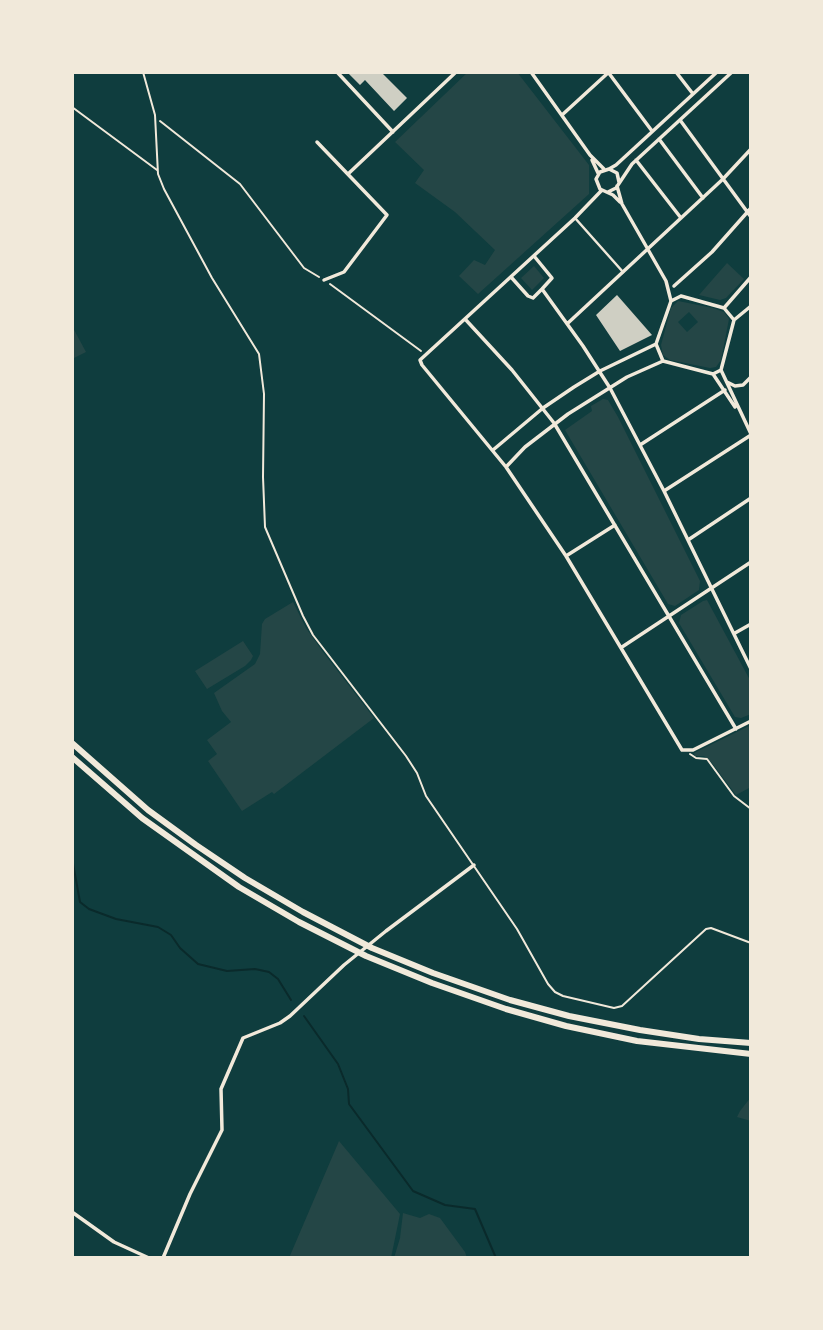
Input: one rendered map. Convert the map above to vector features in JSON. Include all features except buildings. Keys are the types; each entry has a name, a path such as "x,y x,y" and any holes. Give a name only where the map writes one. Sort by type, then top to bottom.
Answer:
{"highway":[{"path":"72,743 148,810 244,878 372,948 510,1000 569,1016 699,1039 751,1043"},
{"path":"72,757 142,818 191,855 287,915 366,956 506,1009 566,1026 649,1042 751,1054"}],"street":[{"path":"337,72 393,132"},
{"path":"348,174 456,72"},
{"path":"531,72 590,155 598,173 596,182 602,190 622,204"},
{"path":"562,115 609,72 652,131"},
{"path":"676,72 693,94"},
{"path":"598,173 616,165 717,72"},
{"path":"608,192 618,184 636,160 732,72"},
{"path":"680,120 723,180 750,210 751,217"},
{"path":"659,139 703,198"},
{"path":"317,142 387,215 344,272 324,280"},
{"path":"567,323 723,180 751,149"},
{"path":"590,155 607,169 617,173 622,204 666,281 671,301 656,344 663,361"},
{"path":"636,160 681,218"},
{"path":"602,190 420,360 506,467 566,556 678,744 687,751 751,721"},
{"path":"674,286 712,252 750,210"},
{"path":"575,218 623,272"},
{"path":"511,277 533,298 552,278 534,256"},
{"path":"724,308 751,276"},
{"path":"666,281 674,286 681,296 724,308 734,320"},
{"path":"542,289 610,388 749,658 751,669"},
{"path":"671,301 681,296"},
{"path":"664,491 751,435 721,370 734,320 751,306"},
{"path":"465,319 555,424 736,729"},
{"path":"493,450 543,408 600,371 656,344"},
{"path":"506,467 525,447 555,424 610,388 663,361 713,374 742,416"},
{"path":"713,374 721,370"},
{"path":"726,382 735,386 743,385 751,377"},
{"path":"640,444 724,390"},
{"path":"688,540 751,498"},
{"path":"566,556 615,525"},
{"path":"622,647 751,562"},
{"path":"734,633 751,624"},
{"path":"163,1258 222,1129 221,1089 243,1038 280,1023 290,1016 344,965 474,866"},
{"path":"72,1212 114,1242 149,1258"}],"lane":[{"path":"143,72 155,116 158,170 164,189 212,278 259,354 264,394 265,527 303,616 313,635 417,773 426,796 517,929 548,984 555,992 564,996 614,1007 622,1006 706,929 711,928 751,943"},
{"path":"72,107 158,170"}],"path":[{"path":"155,116 240,184 304,268 425,354"},
{"path":"687,751 696,758 707,760 734,796 751,808"}],"shaded area":[{"path":"468,72 517,72 589,165 589,194 478,294 459,276 474,260 485,265 495,250 455,212 415,183 424,170 395,142"},
{"path":"727,263 744,279 726,298 720,300 699,295"},
{"path":"534,266 544,278 532,290 521,278"},
{"path":"678,301 724,312 729,319 721,360 716,367 670,360 663,355 661,345 671,308","holes":["689,312 698,322 687,332 678,322"]},
{"path":"72,326 86,352 72,359"},
{"path":"603,399 608,400 618,417 700,581 699,590 675,606 668,604 565,430 592,411 591,406"},
{"path":"707,600 751,682 751,714 741,718 735,717 679,623 681,615"},
{"path":"293,602 306,628 374,718 274,794 272,792 242,811 208,761 217,754 207,740 231,722 222,711 214,693 255,664 260,654 262,624 265,619"},
{"path":"243,641 253,656 251,660 207,689 195,671"},
{"path":"751,725 751,787 736,795 712,763 704,756 695,756 694,753"},
{"path":"751,1097 751,1121 737,1117 740,1111"},
{"path":"339,1141 400,1214 391,1258 289,1258"},
{"path":"403,1213 420,1218 429,1214 440,1218 467,1258 394,1258"}],"waterway":[{"path":"72,858 80,902 89,909 116,919 158,927 171,935 180,948 198,964 227,971 255,969 269,972 278,979 291,1000"},
{"path":"304,1016 338,1064 348,1089 349,1104 413,1191 445,1205 475,1209 496,1258"}]}
